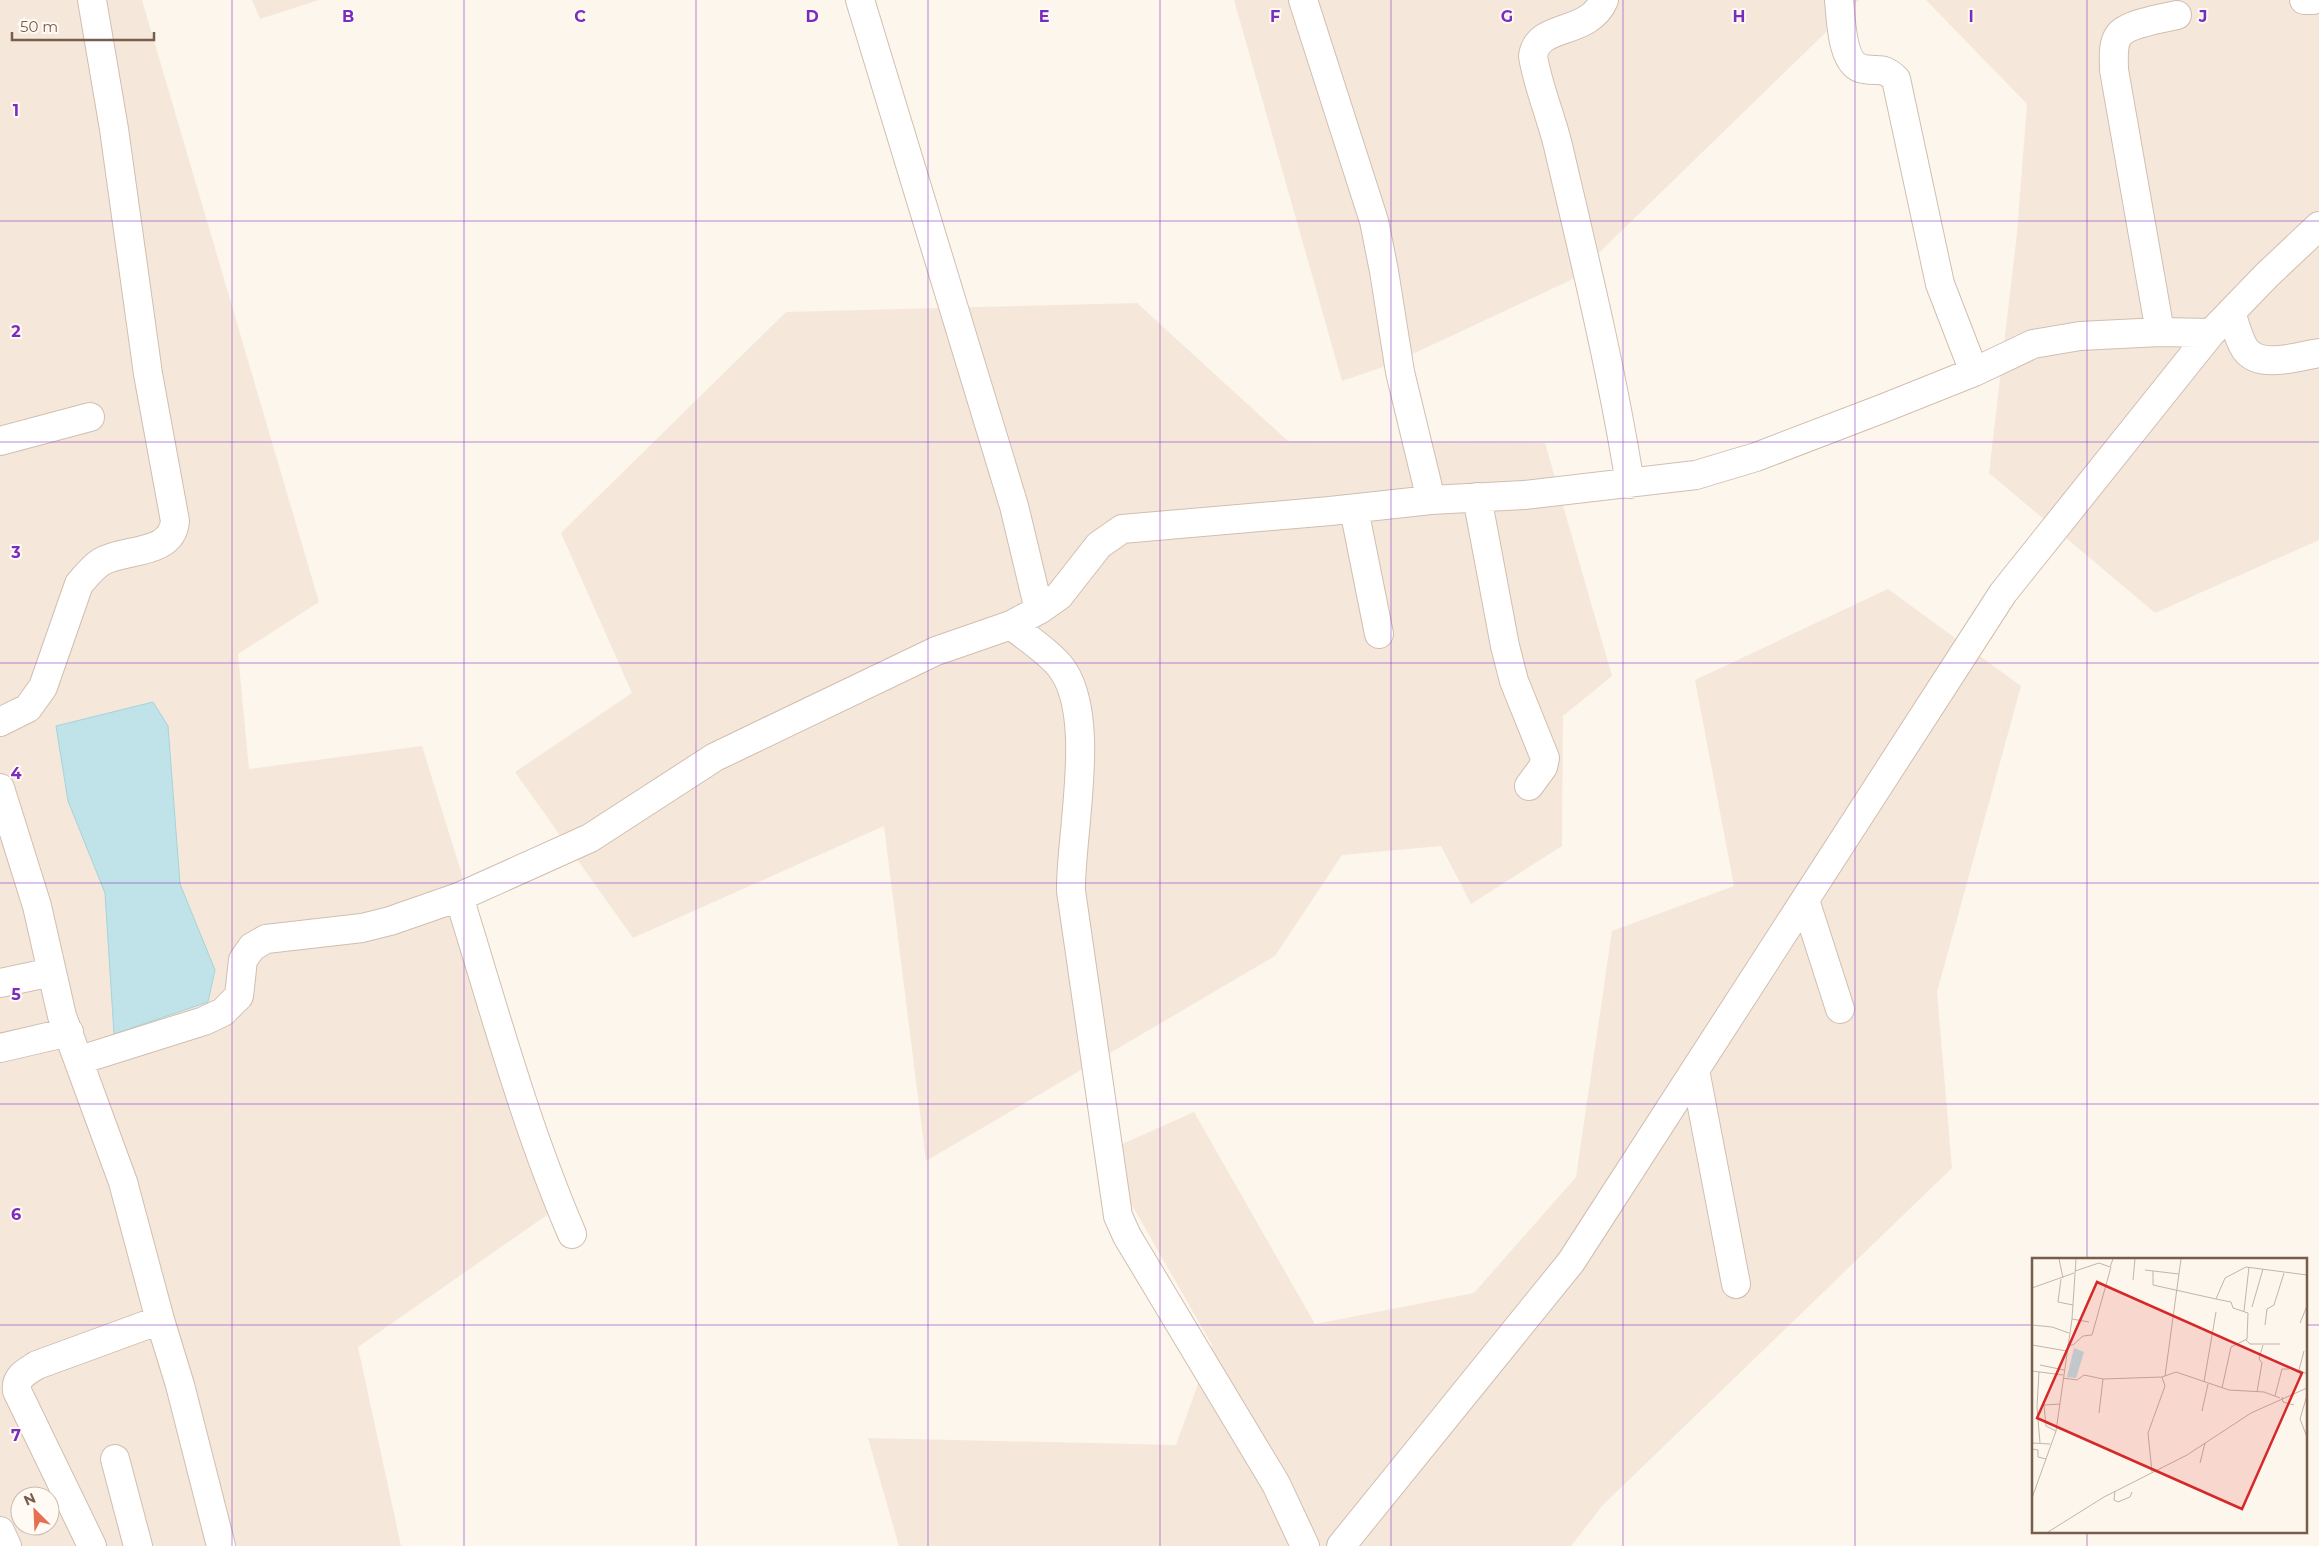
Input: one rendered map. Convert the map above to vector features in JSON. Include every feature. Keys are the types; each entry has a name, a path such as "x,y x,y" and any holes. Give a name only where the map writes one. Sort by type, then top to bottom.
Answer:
{"street":[{"path":"0,722 28,708 43,687 79,584 89,572 102,562 157,546 171,536 175,530 174,514 148,374 114,129 92,0"},
{"path":"860,0 1014,506 1039,610"},
{"path":"1303,0 1374,221 1400,372 1430,500"},
{"path":"1604,0 1600,10 1590,20 1544,36 1534,46 1533,56 1557,143 1606,351 1618,405 1630,484"},
{"path":"1839,0 1846,51 1854,65 1864,70 1887,71 1896,79 1940,284 1974,372"},
{"path":"2304,0 2313,0"},
{"path":"2160,332 2114,70 2114,48 2119,35 2129,28 2177,15"},
{"path":"1341,1546 1571,1262 2004,594 2211,333 2319,226"},
{"path":"2231,312 2242,343 2247,351 2256,358 2271,361 2319,353"},
{"path":"80,1060 204,1021 223,1012 238,996 243,960 252,947 266,939 362,928 390,921 458,897 590,838 724,753 936,650 1012,626 1059,596 1099,545 1122,529 1354,509 1430,500 1630,484 1696,475 1733,465 1974,372 2033,344 2080,336 2160,332 2211,333"},
{"path":"0,441 90,417"},
{"path":"1477,497 1505,646 1514,681 1545,758 1543,767 1529,786"},
{"path":"1354,509 1379,634"},
{"path":"1012,626 1058,665 1067,678 1075,703 1079,731 1078,802 1071,870 1071,891 1118,1216 1127,1236 1276,1484 1305,1546"},
{"path":"0,788 37,906 62,1016 80,1060 123,1182 160,1320 180,1384 221,1546"},
{"path":"458,897 506,1048 556,1195 572,1234"},
{"path":"1805,900 1840,1009"},
{"path":"0,983 52,972"},
{"path":"0,1048 69,1032"},
{"path":"1695,1070 1736,1284"},
{"path":"92,1546 17,1391 16,1384 20,1376 37,1365 160,1320"},
{"path":"115,1459 138,1546"},
{"path":"0,1531 7,1546"}],"shaded area":[{"path":"0,0 142,0 319,602 238,654 249,769 422,746 564,1203 358,1347 401,1546 0,1546"},
{"path":"252,0 319,0 260,19"},
{"path":"1234,0 1859,0 1571,280 1389,365 1342,381"},
{"path":"1926,0 2319,0 2319,540 2155,613 1989,473 2017,233 2027,104"},
{"path":"1137,303 1288,441 1545,443 1612,676 1563,716 1562,846 1471,904 1441,846 1342,855 1275,956 926,1161 884,826 633,938 515,772 632,693 561,533 786,312"},
{"path":"1888,589 2021,686 1937,992 1952,1168 1603,1505 1571,1546 899,1546 868,1438 1176,1445 1212,1345 1102,1153 1194,1112 1315,1324 1474,1293 1576,1177 1612,931 1734,886 1695,680"}],"water":[{"path":"153,702 168,726 180,884 215,970 208,1002 114,1034 105,893 68,801 56,726"}]}
